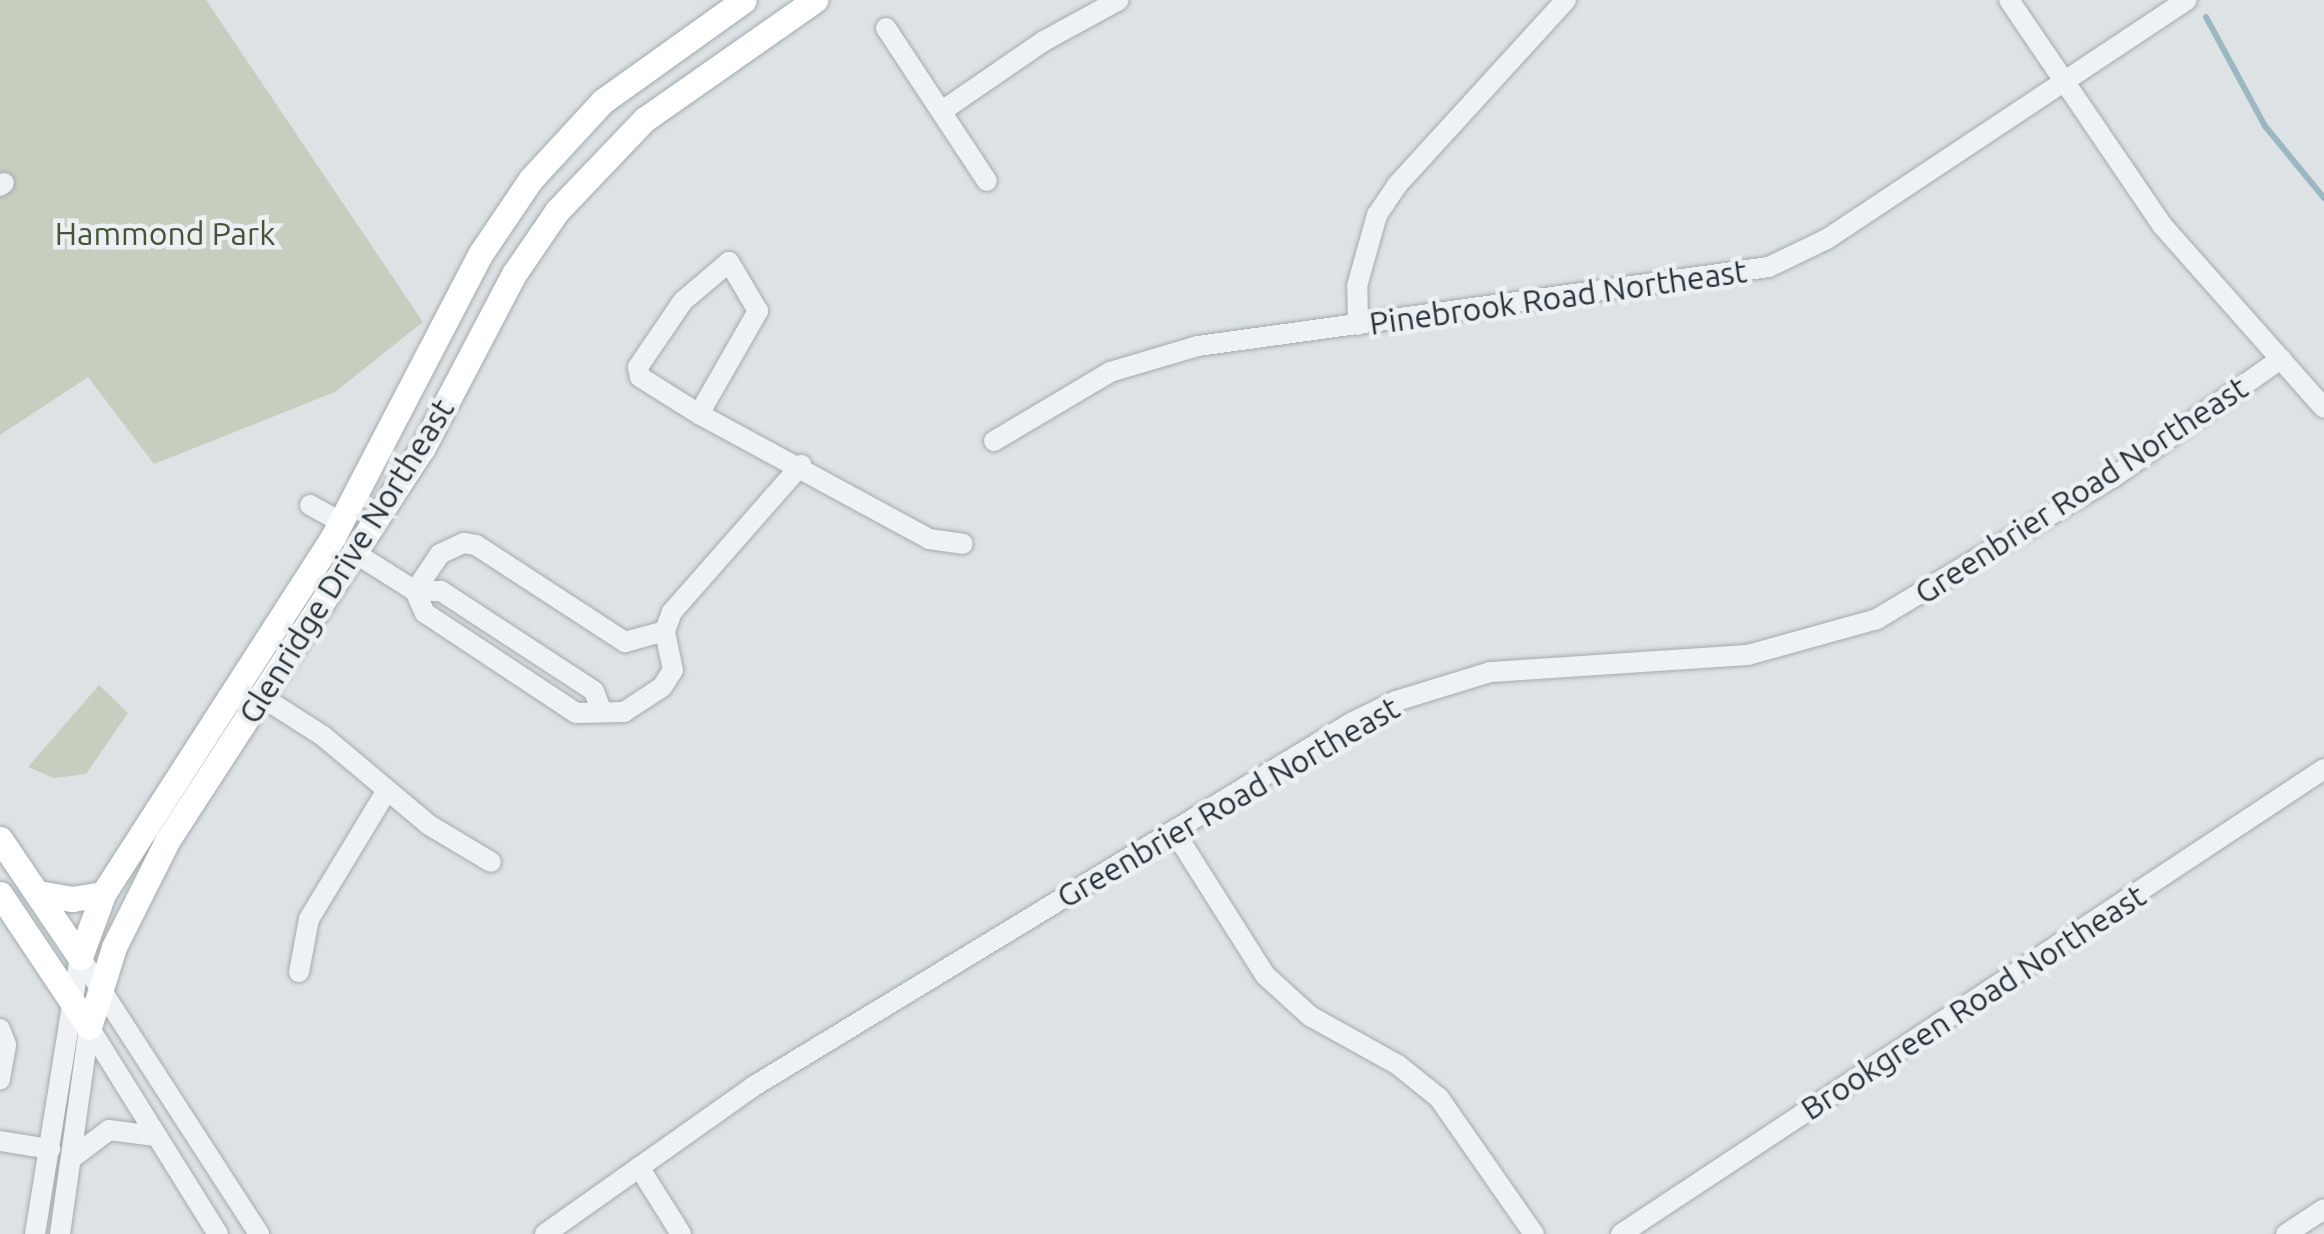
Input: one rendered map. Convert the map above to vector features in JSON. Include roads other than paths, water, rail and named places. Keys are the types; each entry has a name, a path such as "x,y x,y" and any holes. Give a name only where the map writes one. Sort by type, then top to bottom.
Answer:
{"main road":[{"name":"Glenridge Drive Northeast","path":"80,957 103,894 341,522 481,253 531,179 603,102 744,0"},
{"name":"Glenridge Drive Northeast","path":"89,1027 101,988 150,872 422,450 514,274 589,171 646,119 814,0"},
{"path":"0,839 80,957"},
{"path":"38,893 72,899 103,894"},
{"path":"0,894 89,1027"}],"street":[{"path":"942,111 1044,41 1119,0"},
{"path":"1358,325 1363,251 1387,200 1566,0"},
{"path":"2009,0 2162,225 2324,408"},
{"name":"Pinebrook Road Northeast","path":"994,441 1074,390 1148,358 1769,267 1827,239 2187,0"},
{"path":"886,28 987,180"},
{"path":"699,414 758,311 729,262 689,294 638,367 640,377 699,414 800,465 929,539 963,544"},
{"name":"Greenbrier Road Northeast","path":"544,1234 754,1086 1351,723 1442,684 1539,665 1748,656 1877,619 2112,478 2281,359"},
{"path":"355,553 415,591 441,591 594,690 602,712 624,712 662,687 672,670 665,632 672,612 800,465"},
{"path":"310,505 341,522"},
{"path":"415,591 440,554 464,543 625,642 665,632"},
{"path":"262,697 323,736 386,792 491,862"},
{"name":"Brookgreen Road Northeast","path":"1621,1234 2324,769"},
{"path":"300,972 309,918 386,792"},
{"path":"1174,831 1265,975 1310,1016 1398,1065 1439,1098 1534,1234"},
{"path":"80,957 259,1234"},
{"name":"Glenridge Drive Northeast","path":"36,1234 70,996 80,957"},
{"path":"89,1027 218,1234"},
{"name":"Glenridge Drive Northeast","path":"60,1234 89,1027"},
{"path":"0,1028 6,1045 0,1079"},
{"path":"72,1158 108,1130 154,1136"},
{"path":"0,1141 50,1149"},
{"path":"638,1167 681,1234"},
{"path":"2287,1234 2324,1209"}],"waterway":[{"path":"2206,17 2265,126 2324,198"}],"park label":[{"name":"Hammond Park","path":"165,233"}]}
